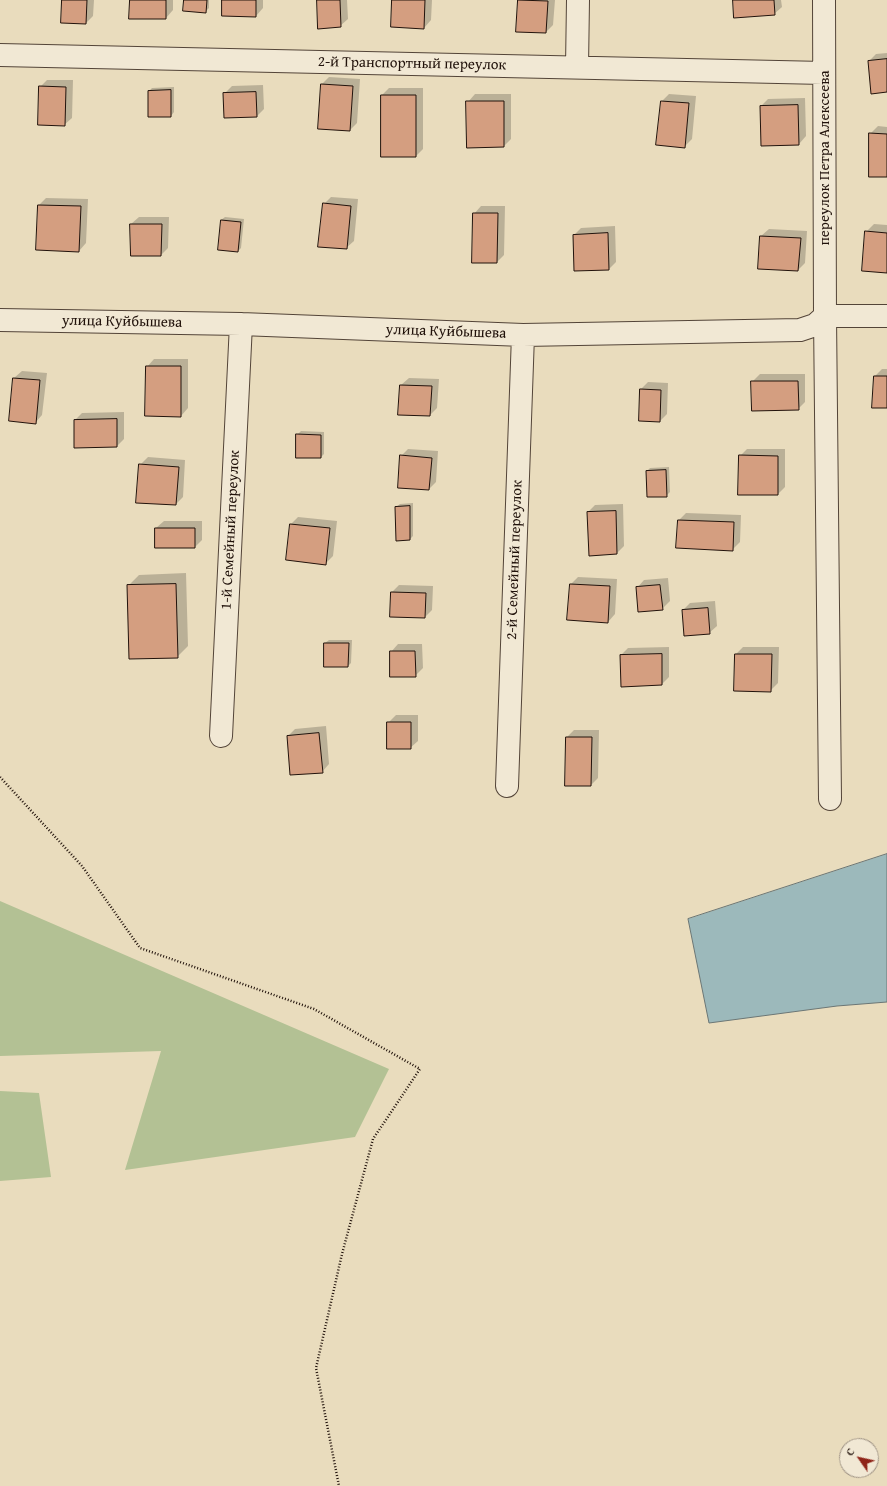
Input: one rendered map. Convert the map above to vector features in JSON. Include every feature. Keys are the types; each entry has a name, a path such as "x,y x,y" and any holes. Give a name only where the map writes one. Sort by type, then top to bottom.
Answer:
{"street":[{"path":"577,68 578,0"},
{"name":"переулок Петра Алексеева","path":"824,0 825,316 830,799"},
{"name":"2-й Транспортный переулок","path":"0,55 824,73"},
{"path":"825,316 887,316"},
{"name":"улица Куйбышева","path":"0,320 241,324 523,335 800,330 815,325 825,316"},
{"name":"1-й Семейный переулок","path":"221,736 241,324"},
{"name":"2-й Семейный переулок","path":"507,786 523,335"}],"path":[{"path":"0,777 82,866 140,948 314,1009 420,1069 373,1139 342,1254 316,1368 339,1486"}],"green space":[{"path":"0,901 389,1069 355,1137 125,1170 161,1051 0,1056"},
{"path":"0,1091 39,1093 51,1177 0,1181"}],"water":[{"path":"887,854 887,1002 837,1006 709,1023 688,919"}],"building":[{"path":"62,0 87,0 86,24 61,23"},
{"path":"130,0 166,0 166,19 129,19"},
{"path":"184,0 207,0 206,13 183,11"},
{"path":"222,0 256,0 256,17 222,16"},
{"path":"317,0 340,0 341,27 318,29"},
{"path":"392,0 425,0 424,29 391,27"},
{"path":"518,0 548,1 546,33 516,32"},
{"path":"733,0 774,0 775,15 734,18"},
{"path":"887,59 887,92 871,94 868,61"},
{"path":"321,84 353,86 350,131 318,129"},
{"path":"39,86 66,87 65,126 38,125"},
{"path":"171,90 171,117 148,117 148,91"},
{"path":"256,92 257,117 224,118 223,93"},
{"path":"381,95 416,95 416,157 381,157"},
{"path":"466,101 504,101 504,147 467,148"},
{"path":"661,101 689,103 685,148 656,145"},
{"path":"798,105 799,145 761,146 760,106"},
{"path":"869,133 887,134 887,177 869,177"},
{"path":"323,203 351,206 347,249 318,247"},
{"path":"38,205 81,206 79,252 36,250"},
{"path":"473,213 498,213 497,263 472,263"},
{"path":"221,220 241,222 238,252 218,250"},
{"path":"130,224 162,224 161,256 131,256"},
{"path":"865,231 887,233 887,273 862,271"},
{"path":"608,233 609,270 574,271 573,235"},
{"path":"760,236 801,238 798,271 758,269"},
{"path":"146,366 181,366 181,417 145,416"},
{"path":"874,376 887,376 887,408 872,408"},
{"path":"13,378 40,380 36,424 9,421"},
{"path":"751,381 798,381 799,410 752,411"},
{"path":"400,385 432,386 430,416 398,415"},
{"path":"640,389 661,390 660,422 639,421"},
{"path":"117,419 117,447 74,448 74,420"},
{"path":"296,434 321,435 321,458 296,458"},
{"path":"400,455 432,458 429,490 398,488"},
{"path":"739,455 778,456 778,495 738,495"},
{"path":"139,464 179,467 176,505 136,503"},
{"path":"666,470 667,497 647,497 646,471"},
{"path":"410,506 410,540 396,541 395,507"},
{"path":"616,511 617,554 589,556 587,512"},
{"path":"678,520 734,522 733,551 676,548"},
{"path":"290,524 330,528 326,565 286,560"},
{"path":"155,528 195,528 195,548 155,548"},
{"path":"176,584 178,658 129,659 127,585"},
{"path":"570,584 610,586 608,623 567,620"},
{"path":"660,585 663,610 638,612 636,587"},
{"path":"391,592 426,593 425,618 390,617"},
{"path":"708,608 710,634 684,636 682,610"},
{"path":"324,643 349,643 348,667 324,667"},
{"path":"390,651 415,651 416,677 390,677"},
{"path":"662,654 662,685 621,687 620,655"},
{"path":"735,654 772,654 771,692 734,691"},
{"path":"387,722 411,722 411,749 387,749"},
{"path":"319,733 323,773 290,775 287,736"},
{"path":"566,737 592,737 591,786 565,786"}]}
